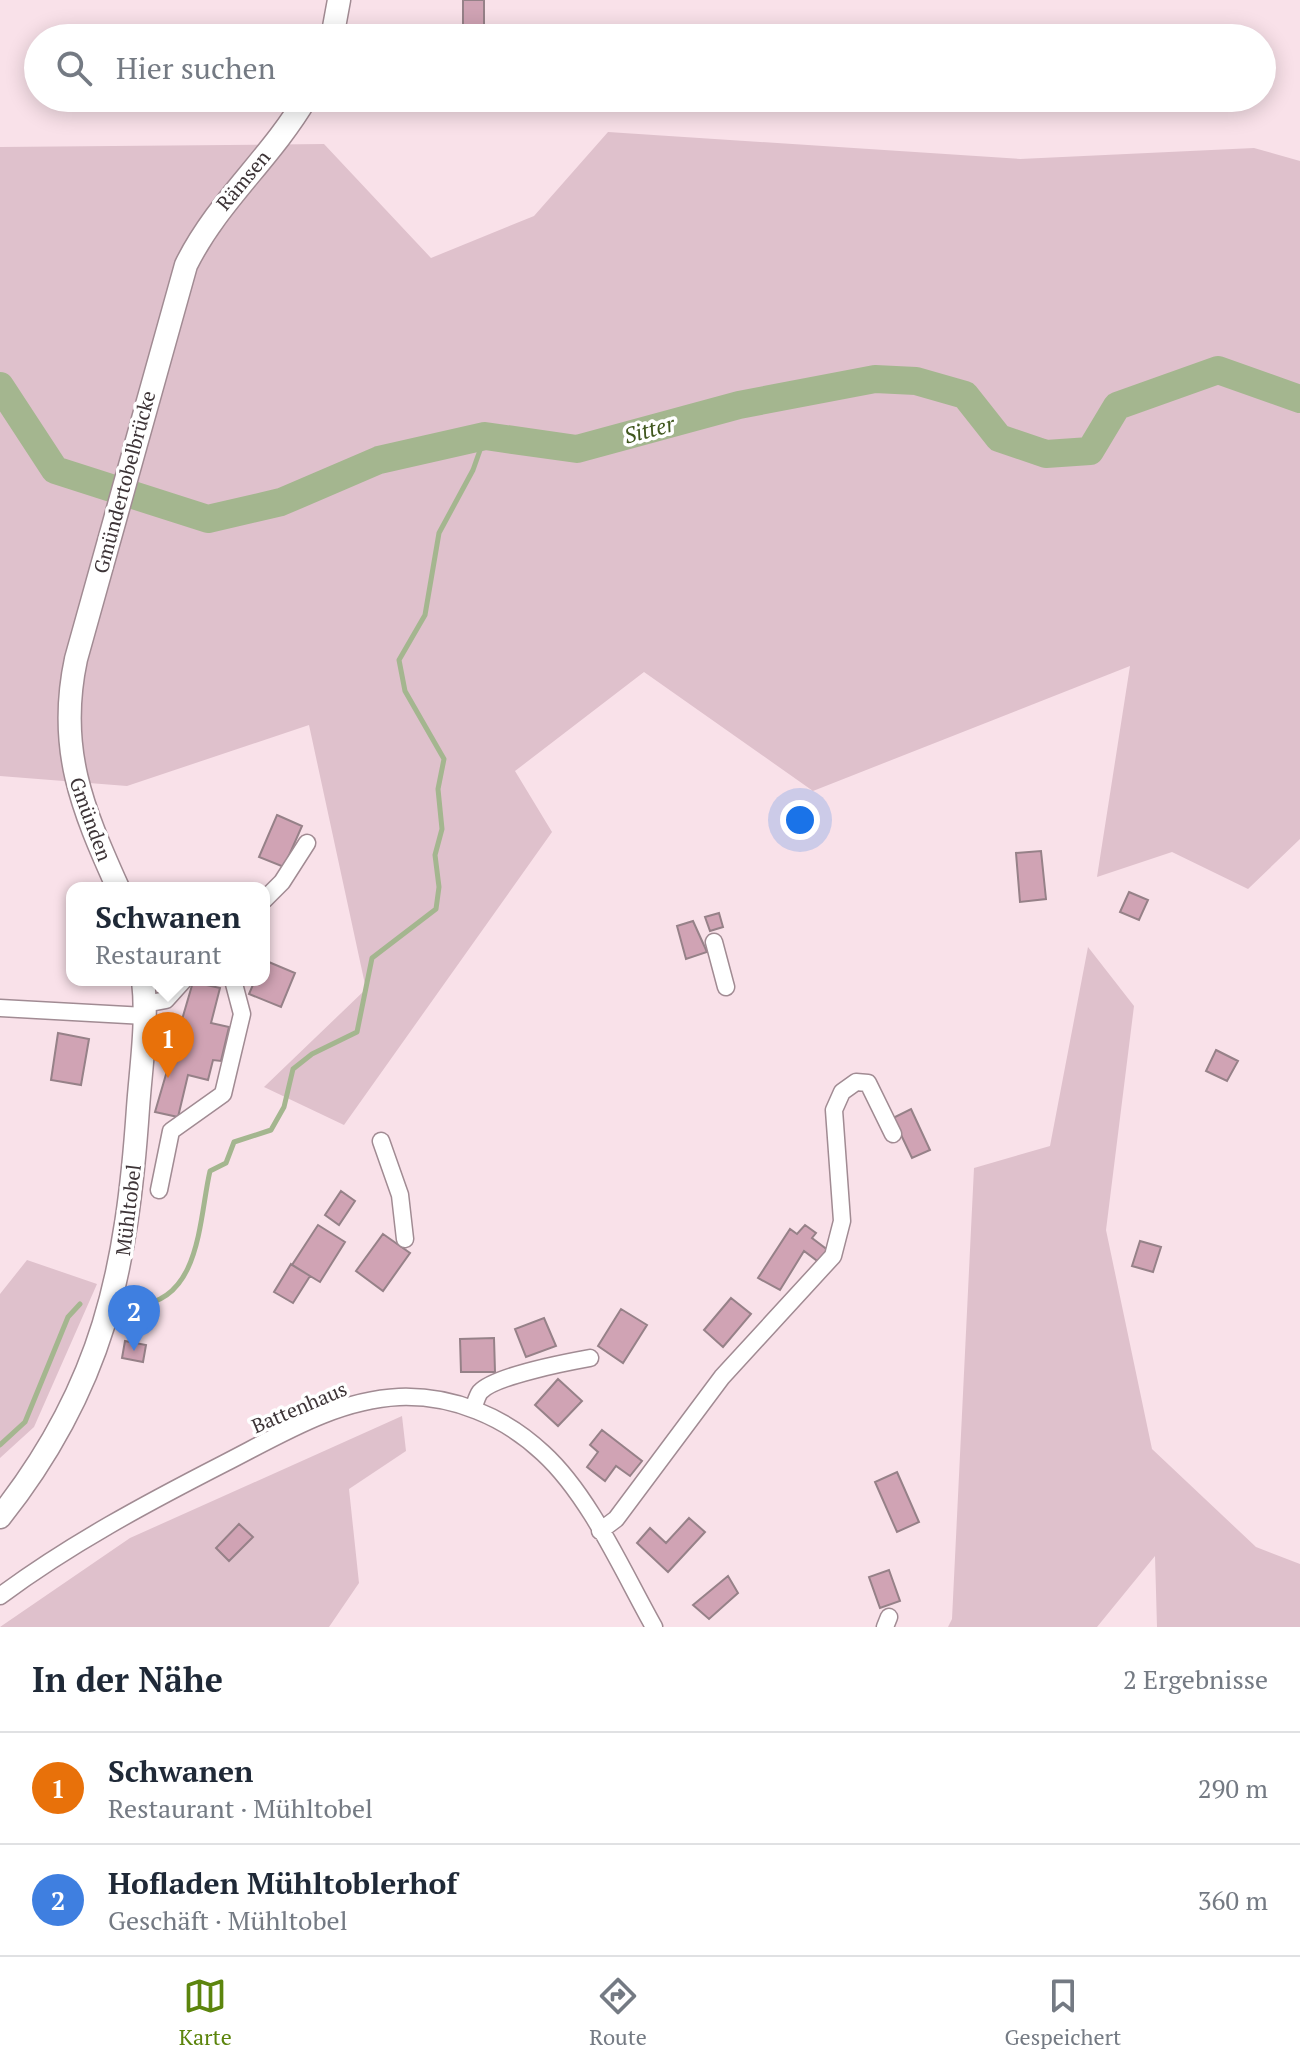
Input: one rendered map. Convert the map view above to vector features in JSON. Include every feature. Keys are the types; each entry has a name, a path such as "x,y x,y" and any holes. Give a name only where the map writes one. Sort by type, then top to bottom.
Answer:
{"main road":[{"path":"335,24 339,0"},
{"name":"Rämsen","path":"186,265 211,219 296,112"},
{"name":"Gmündertobelbrücke","path":"68,702 80,644 186,265"},
{"name":"Gmünden","path":"68,702 69,748 79,797 115,882"},
{"path":"143,986 145,1010"},
{"name":"Mühltobel","path":"0,1517 60,1428 81,1387 113,1298 133,1192 145,1010"}],"street":[{"path":"270,894 282,882 307,843"},
{"path":"714,942 726,987"},
{"path":"0,1008 145,1010 166,1000 179,986"},
{"path":"159,1190 171,1131 223,1094 242,1014 235,986"},
{"path":"600,1531 616,1519 722,1377 833,1256 842,1221 834,1110 842,1092 856,1082 868,1083 893,1134"},
{"path":"381,1141 400,1195 405,1239"},
{"path":"473,1409 480,1392 489,1386 537,1369 590,1358"},
{"name":"Battenhaus","path":"0,1596 79,1541 328,1412 367,1401 401,1397 441,1400 473,1409 513,1429 546,1455 570,1484 600,1531 654,1627"}],"shaded area":[{"path":"608,132 1020,159 1254,148 1300,161 1300,839 1248,889 1172,852 1097,877 1130,666 813,791 644,672 515,771 552,832 344,1125 264,1087 366,989 309,725 127,786 0,776 0,147 324,144 431,258 534,216"},
{"path":"1088,947 1134,1006 1106,1230 1152,1449 1256,1547 1300,1564 1300,1627 1157,1627 1155,1556 1097,1627 948,1627 952,1619 974,1168 1050,1146"},
{"path":"27,1260 97,1284 34,1427 0,1458 0,1294"},
{"path":"402,1416 406,1451 349,1489 359,1583 329,1627 0,1627 130,1538"}],"building":[{"path":"463,0 484,0 484,24 463,24"},
{"path":"277,815 302,826 284,867 259,857"},
{"path":"1041,851 1046,899 1020,902 1016,853"},
{"path":"1129,892 1148,900 1139,920 1120,912"},
{"path":"719,913 723,927 710,931 705,917"},
{"path":"693,921 707,952 686,959 677,926"},
{"path":"270,963 295,973 281,1007 249,994 252,986 270,986"},
{"path":"192,986 220,988 211,1023 229,1027 221,1061 213,1060 208,1080 188,1075 178,1117 155,1112"},
{"path":"58,1033 89,1039 81,1085 51,1080"},
{"path":"1216,1050 1238,1061 1227,1081 1206,1071"},
{"path":"911,1109 930,1150 912,1158 893,1118"},
{"path":"341,1191 355,1201 339,1225 325,1215"},
{"path":"318,1225 345,1242 320,1282 292,1265"},
{"path":"805,1225 816,1233 812,1238 829,1251 820,1263 804,1251 780,1290 758,1278 790,1229 797,1234"},
{"path":"383,1234 410,1253 383,1291 356,1271"},
{"path":"1140,1241 1161,1247 1153,1272 1132,1266"},
{"path":"291,1264 310,1276 293,1303 274,1292"},
{"path":"731,1298 751,1314 723,1347 704,1330"},
{"path":"621,1309 647,1325 623,1363 598,1346"},
{"path":"544,1318 556,1346 526,1357 515,1329"},
{"path":"494,1338 495,1372 461,1372 460,1339"},
{"path":"125,1341 146,1345 143,1362 122,1358"},
{"path":"558,1379 582,1401 558,1426 535,1405"},
{"path":"602,1430 642,1461 630,1476 616,1466 605,1481 587,1467 598,1452 590,1445"},
{"path":"897,1472 919,1522 897,1532 875,1482"},
{"path":"689,1518 705,1532 668,1572 637,1543 650,1528 666,1543"},
{"path":"239,1524 253,1537 229,1561 216,1548"},
{"path":"889,1570 900,1601 880,1608 869,1577"},
{"path":"728,1576 738,1593 709,1619 693,1605"}],"waterway":[{"name":"Sitter","path":"0,386 55,470 208,519 281,502 379,460 485,436 577,449 739,405 875,379 916,381 965,395 999,438 1046,454 1090,451 1117,406 1218,370 1300,399"},
{"path":"138,1305 159,1300 174,1289 186,1273 199,1233 210,1171 226,1163 234,1142 271,1130 284,1107 293,1069 312,1054 357,1032 372,958 436,909 439,887 435,855 442,829 438,789 444,759 405,691 399,660 425,615 439,533 473,470 485,436"},
{"path":"0,1445 25,1422 68,1317 80,1304"}],"place":[{"name":"Schwanen","path":"168,1078"},
{"name":"Hofladen Mühltoblerhof","path":"134,1351"}]}
